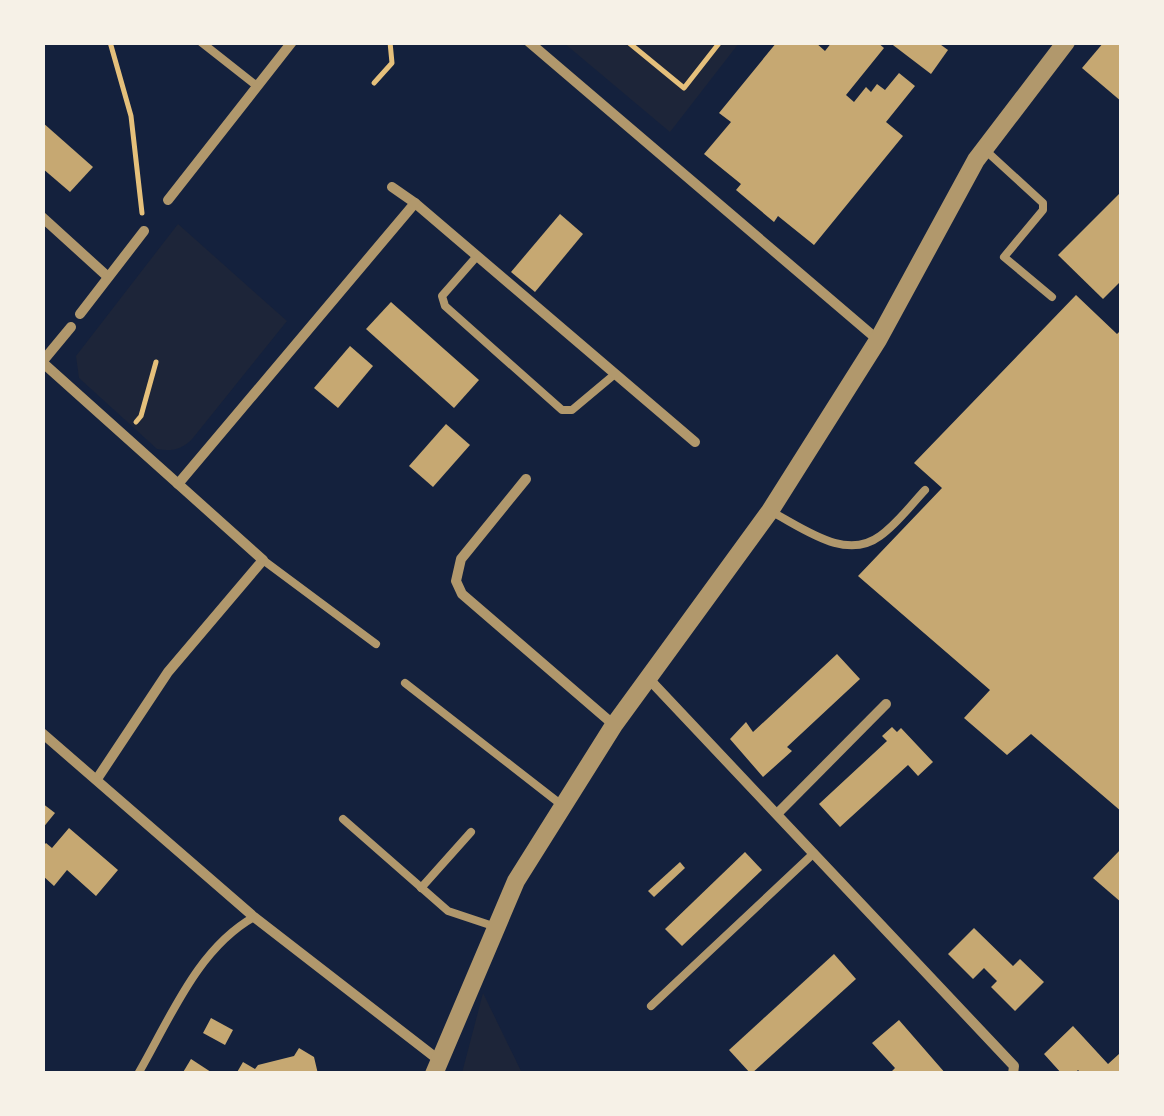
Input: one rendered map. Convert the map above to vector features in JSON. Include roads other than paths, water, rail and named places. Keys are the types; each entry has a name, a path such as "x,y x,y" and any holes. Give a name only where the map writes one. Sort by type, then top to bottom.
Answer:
{"street":[{"path":"168,200 292,42"},
{"path":"529,42 878,340"},
{"path":"42,733 254,917 437,1067 516,880 614,725 770,511 878,340 976,160 1066,42"},
{"path":"392,187 695,442"},
{"path":"178,484 415,203"},
{"path":"42,217 108,277"},
{"path":"80,314 144,231"},
{"path":"70,326 42,362 262,560 168,672 97,778"},
{"path":"526,479 462,559 456,581 462,594 614,725"},
{"path":"648,678 1014,1066 1013,1074"},
{"path":"777,814 886,704"}],"lane":[{"path":"202,42 257,86"},
{"path":"984,149 1043,203 1043,210 1004,257 1052,297"},
{"path":"477,256 442,296 445,306 562,410 572,410 615,374"},
{"path":"770,511 833,544 855,546 878,538 925,490"},
{"path":"262,560 376,644"},
{"path":"405,683 563,806"},
{"path":"343,819 448,911 496,927"},
{"path":"422,888 471,832"},
{"path":"651,1006 814,853"},
{"path":"138,1074 213,947 254,917"}]}
